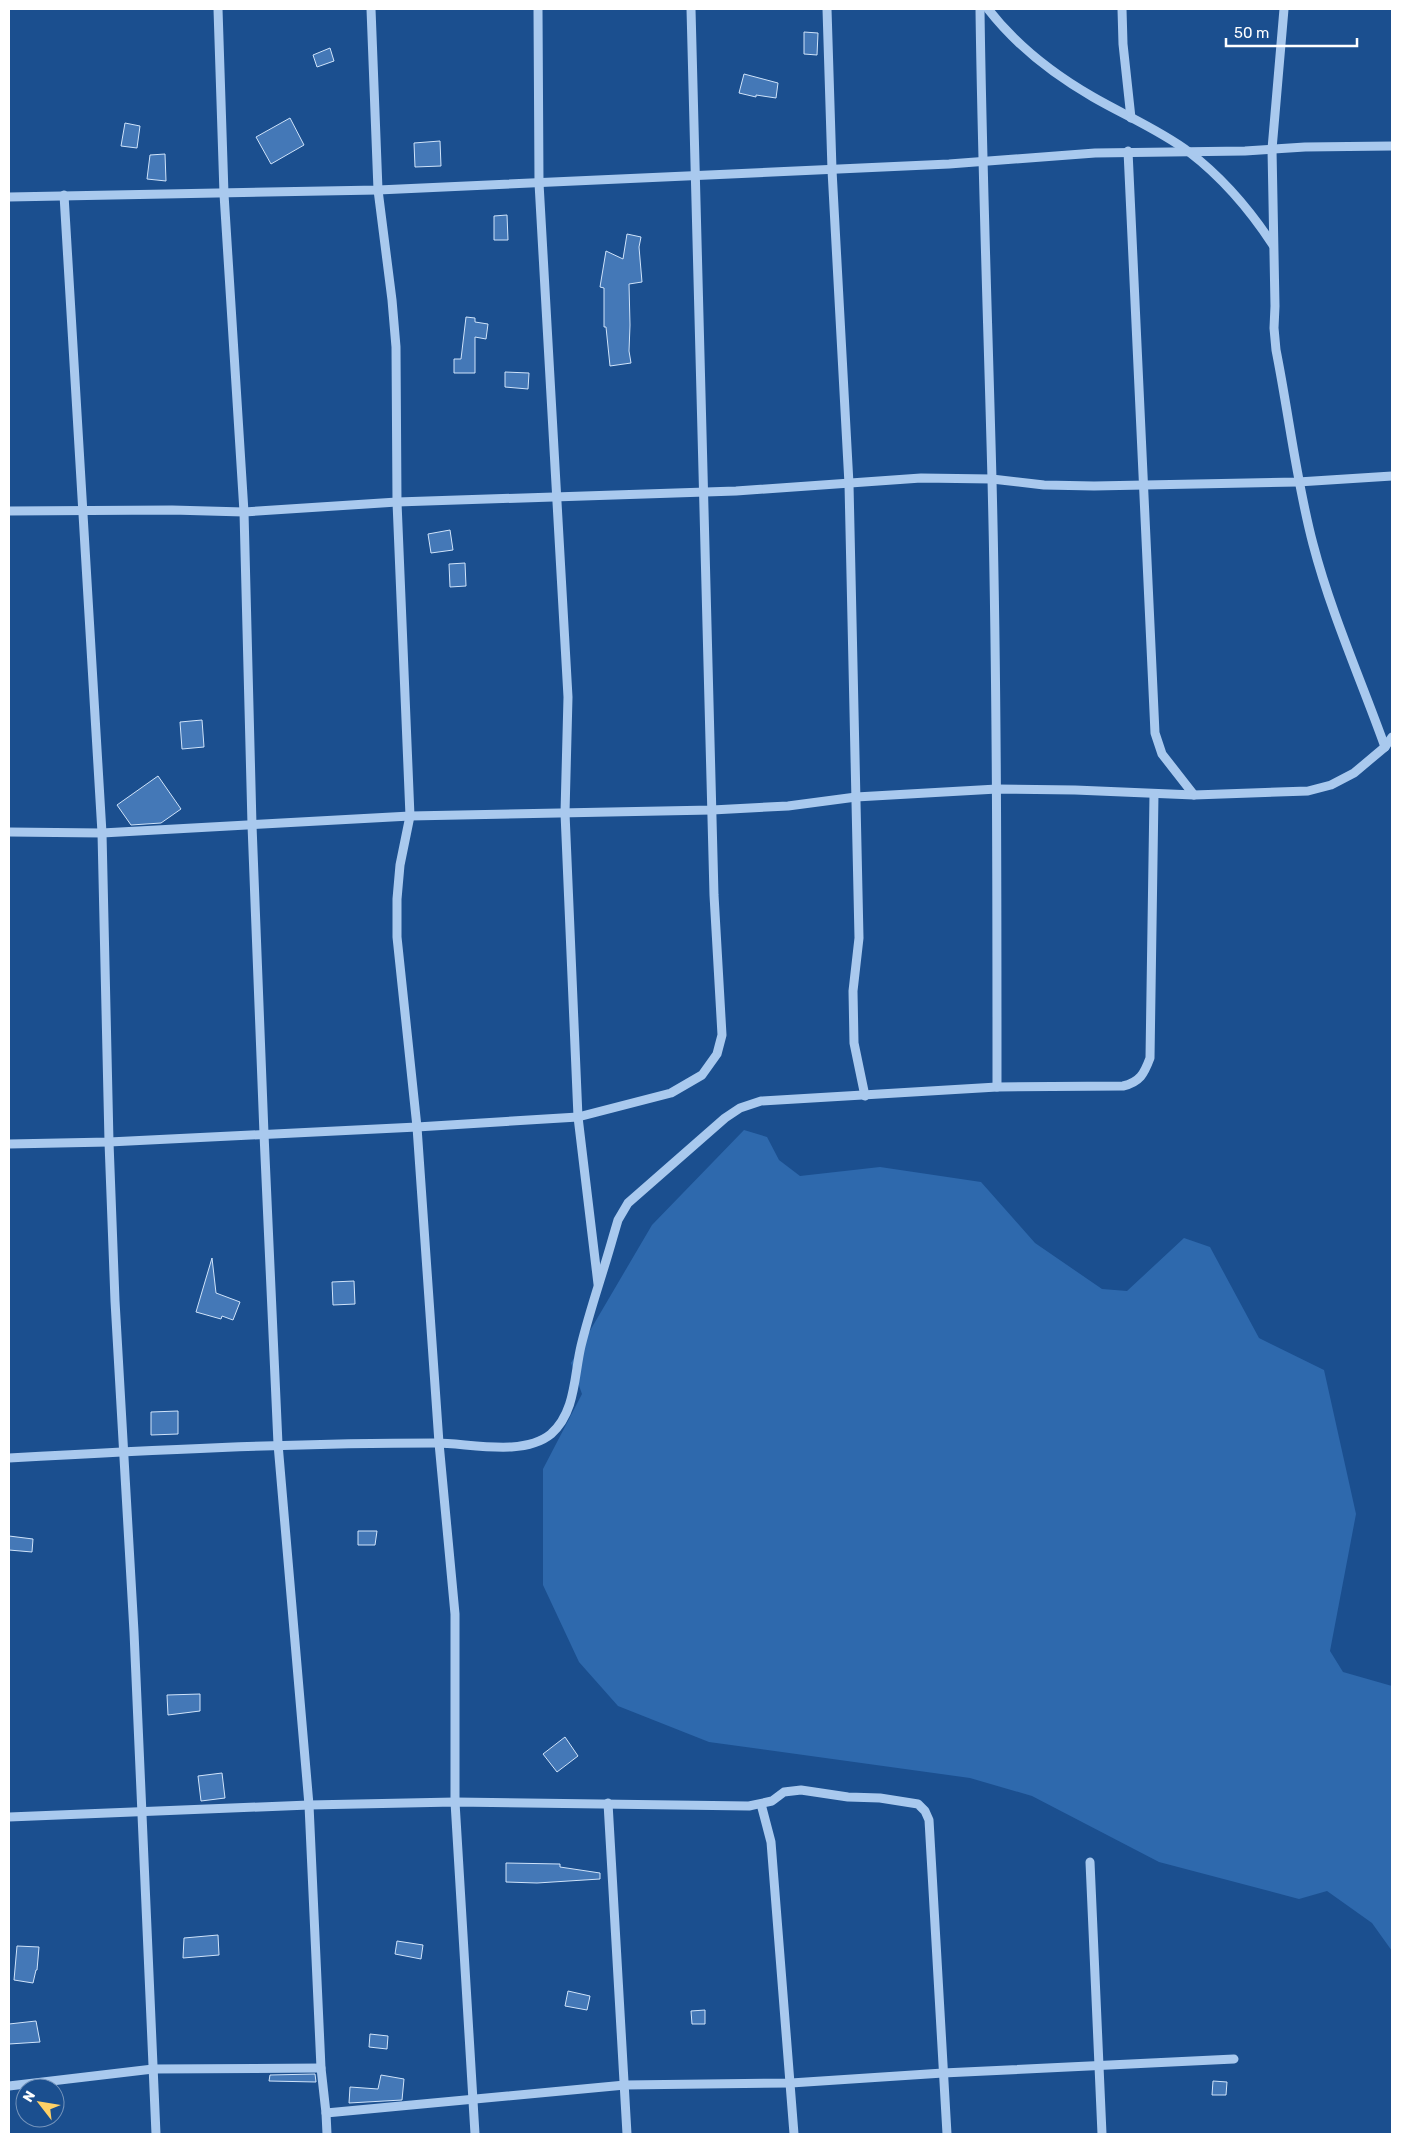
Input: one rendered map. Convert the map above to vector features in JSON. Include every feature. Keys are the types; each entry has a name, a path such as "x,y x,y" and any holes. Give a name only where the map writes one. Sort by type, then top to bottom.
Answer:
{"street":[{"path":"218,9 224,194 244,512 252,826 278,1444 309,1805 321,2068 327,2134"},
{"path":"371,9 378,190 396,347 397,502 410,816 400,865 397,899 397,937 417,1127 439,1443 455,1614 454,1802 475,2134"},
{"path":"538,9 540,183 568,697 565,812 578,1117 598,1290"},
{"path":"9,1144 108,1142 578,1117 671,1093 702,1074 717,1054 722,1035 714,895 691,9"},
{"path":"827,9 832,170 848,484 860,938 853,991 854,1043 865,1096"},
{"path":"980,9 982,162 992,478 997,789 997,1087"},
{"path":"988,9 1004,28 1043,64 1091,96 1188,151 1233,192 1255,218 1273,246"},
{"path":"1122,9 1123,44 1131,118"},
{"path":"1284,9 1272,149 1274,328 1276,350 1298,482 1313,543 1327,591 1385,747"},
{"path":"9,197 378,190 832,170 982,162 1128,151 1392,146"},
{"path":"1128,151 1155,733 1162,754 1194,795"},
{"path":"64,195 102,833 108,1142 142,1813 156,2134"},
{"path":"9,511 244,512 397,502 703,492 921,478 992,478 1044,485 1298,482 1392,476"},
{"path":"9,832 102,833 410,816 712,810 788,806 856,798 997,789 1194,795 1308,791 1331,784 1354,773 1385,747 1392,737"},
{"path":"9,1458 278,1444 439,1443 484,1446 528,1445 552,1433 571,1402 582,1345 618,1220 628,1203 725,1118 740,1108 761,1101 997,1087 1123,1086 1133,1084 1141,1079 1150,1058 1154,794"},
{"path":"9,1817 309,1805 454,1802 749,1806 772,1801 784,1792 801,1790 918,1804 925,1811 929,1820 947,2134"},
{"path":"608,1803 627,2134"},
{"path":"761,1804 771,1842 794,2134"},
{"path":"1090,1862 1102,2134"},
{"path":"326,2113 625,2085 791,2083 943,2073 1234,2059"},
{"path":"9,2086 153,2069 321,2068"}],"shaded area":[{"path":"744,1130 767,1137 779,1160 800,1176 880,1167 981,1182 1035,1243 1102,1289 1127,1291 1184,1238 1210,1247 1259,1338 1324,1370 1356,1514 1330,1651 1343,1672 1392,1686 1392,1951 1372,1923 1327,1891 1299,1899 1159,1862 1032,1796 970,1778 709,1742 618,1706 579,1662 543,1585 543,1469 582,1394 571,1363 652,1225"}],"building":[{"path":"804,32 818,33 817,55 804,54"},
{"path":"330,48 334,61 317,67 313,55"},
{"path":"744,74 778,83 776,98 756,95 756,97 739,93"},
{"path":"290,118 304,145 271,164 256,137"},
{"path":"125,123 140,126 137,148 121,146"},
{"path":"440,141 441,166 415,167 414,143"},
{"path":"165,154 166,181 147,179 150,155"},
{"path":"507,215 508,240 494,240 494,216"},
{"path":"627,234 641,237 639,247 642,282 629,284 629,351 631,363 610,366 606,327 604,327 604,288 600,287 606,251 623,259"},
{"path":"466,317 475,318 475,322 488,324 486,339 475,337 475,373 454,373 454,359 461,359"},
{"path":"505,372 529,373 528,389 505,387"},
{"path":"450,530 453,550 431,553 428,534"},
{"path":"465,563 466,586 450,587 449,564"},
{"path":"202,720 204,747 182,749 180,722"},
{"path":"158,776 181,809 161,823 131,825 117,805"},
{"path":"212,1258 216,1293 240,1302 233,1320 222,1316 221,1319 196,1312"},
{"path":"354,1281 355,1304 333,1305 332,1282"},
{"path":"178,1411 178,1434 151,1435 151,1412"},
{"path":"358,1531 377,1531 375,1545 358,1545"},
{"path":"9,1536 33,1539 32,1552 9,1550"},
{"path":"200,1694 200,1711 168,1715 167,1695"},
{"path":"565,1737 578,1756 557,1772 543,1754"},
{"path":"222,1773 225,1798 201,1801 198,1776"},
{"path":"506,1863 560,1864 560,1867 600,1873 600,1879 537,1883 506,1882"},
{"path":"218,1935 219,1955 183,1958 184,1938"},
{"path":"397,1941 423,1945 421,1959 395,1954"},
{"path":"17,1946 39,1947 37,1970 33,1983 14,1980"},
{"path":"568,1991 590,1996 587,2010 565,2006"},
{"path":"705,2010 705,2024 692,2024 691,2011"},
{"path":"36,2021 40,2042 9,2044 9,2024"},
{"path":"370,2034 388,2036 387,2049 369,2047"},
{"path":"315,2074 316,2082 269,2081 270,2075"},
{"path":"381,2075 404,2079 402,2100 349,2103 350,2087 378,2089"},
{"path":"1213,2081 1227,2082 1226,2095 1212,2095"}]}
